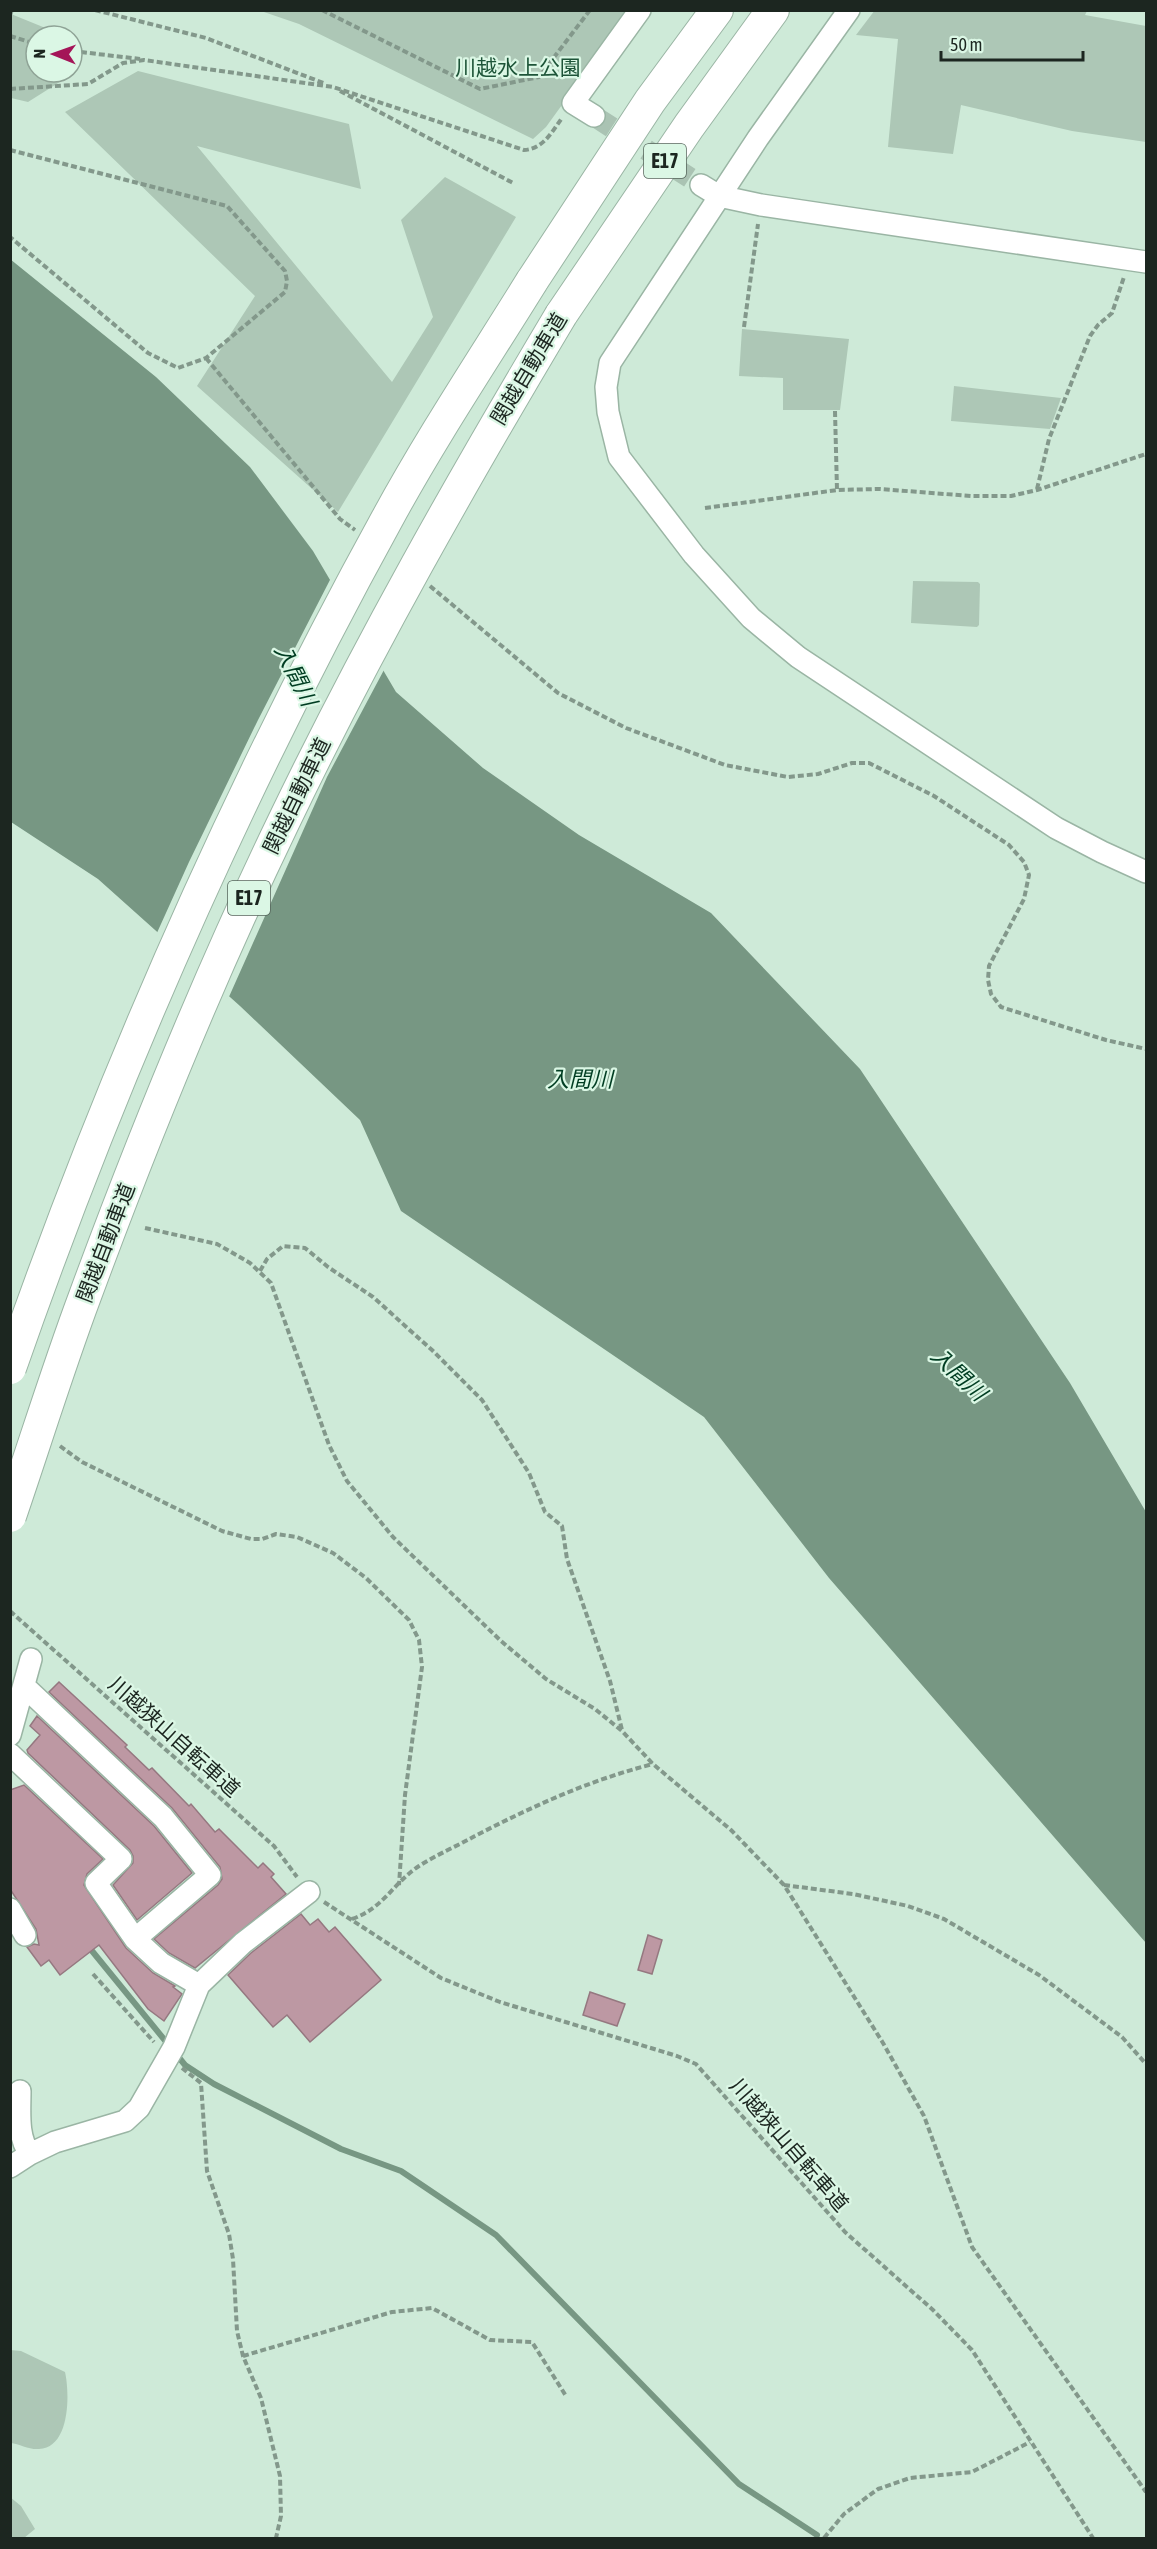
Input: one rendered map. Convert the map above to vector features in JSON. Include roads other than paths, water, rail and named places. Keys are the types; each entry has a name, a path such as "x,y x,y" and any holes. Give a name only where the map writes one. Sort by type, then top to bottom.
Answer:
{"highway":[{"name":"関越自動車道","path":"10,1368 42,1276 108,1109 180,938 246,793 323,637 388,516 532,281 650,101 717,10"},
{"name":"関越自動車道","path":"10,1516 85,1297 148,1133 281,825 355,676 427,544 561,315 689,126 773,10"}],"street":[{"path":"594,116 573,103 640,10"},
{"path":"849,10 758,138 610,363 606,387 608,412 620,457 693,555 751,618 798,657 1056,828 1146,872"},
{"path":"701,185 719,196 761,205 1137,261"},
{"path":"10,1735 31,1659"},
{"path":"25,1687 163,1817 210,1875 135,1939"},
{"path":"10,1754 121,1859 96,1883 135,1939 161,1963 199,1985"},
{"path":"10,2167 55,2142 125,2121 139,2108 171,2053 199,1985 243,1943 309,1892"},
{"path":"10,1909 25,1935"},
{"path":"20,2091 20,2125 24,2146 30,2154"}],"water":[{"name":"入間川","path":"10,259 156,377 250,467 313,551 396,692 483,768 579,835 711,913 860,1069 1070,1383 1146,1512 1146,1943 829,1578 704,1417 401,1211 360,1120 240,1006 98,879 11,822"}],"waterway":[{"path":"88,1946 185,2065 214,2084 341,2149 401,2171 496,2235 739,2484 817,2535"}],"tunnel":[{"path":"594,116 701,185"}],"park label":[{"name":"川越水上公園","path":"518,68"}]}
